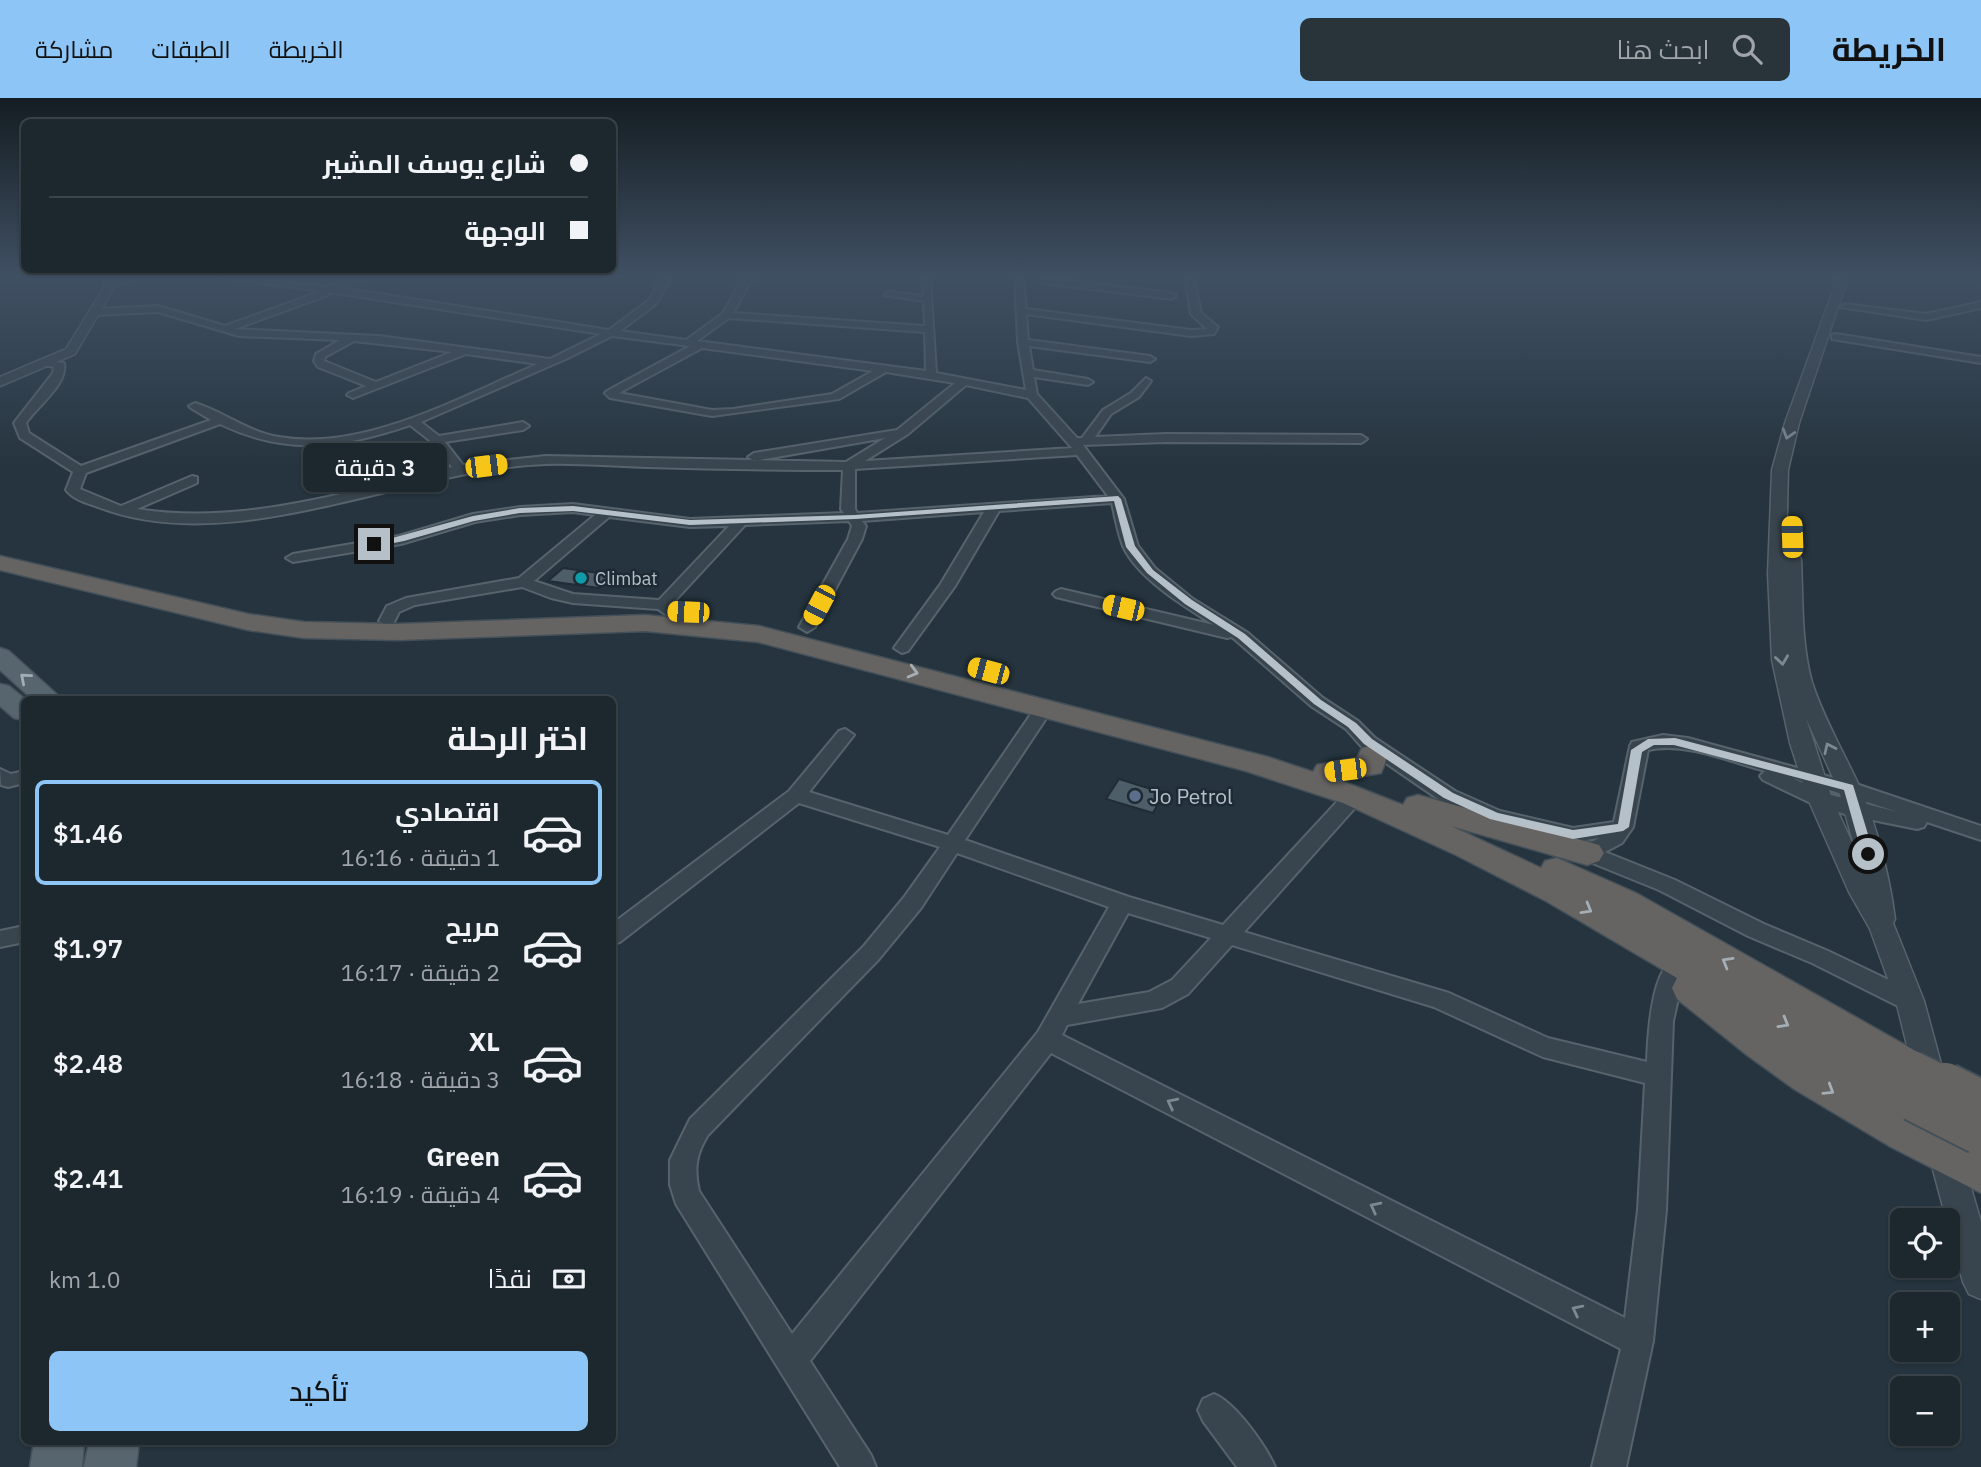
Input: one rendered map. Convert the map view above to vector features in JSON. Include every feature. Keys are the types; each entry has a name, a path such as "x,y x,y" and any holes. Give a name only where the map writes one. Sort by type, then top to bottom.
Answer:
{"highway":[{"path":"0,548 267,611 340,620 387,621 665,608 807,627 902,648 1150,716 1328,772 1433,811 1587,853"},
{"path":"0,563 248,622 304,630 398,632 645,622 722,628 791,641 1257,764 1354,796 1468,846 1558,892 1642,941 1784,1060 1843,1098 1962,1163"},
{"path":"1328,772 1370,766 1371,748"},
{"path":"1433,811 1623,902 1914,1083 1981,1130"},
{"path":"1676,969 1914,1083 1981,1105"}],"main road":[{"path":"0,656 45,696"},
{"path":"0,692 21,710"},
{"path":"56,1467 59,1445"},
{"path":"110,1467 114,1445"}],"street":[{"path":"0,382 71,351 77,341"},
{"path":"347,341 320,356 319,361 322,365 376,386"},
{"path":"377,341 551,362"},
{"path":"195,406 260,438 284,443 310,443 361,435 411,420 595,341"},
{"path":"671,341 931,375 1032,395 1080,444 1118,499 1130,547 1150,571 1188,602 1242,636 1317,702 1352,725 1433,811"},
{"path":"698,341 611,393 614,396 721,413 835,397 882,370"},
{"path":"929,341 931,375"},
{"path":"1821,341 1785,445 1777,514 1782,660 1812,778 1862,892 1883,929 1910,1001 1935,1099 1962,1163 1981,1282"},
{"path":"1835,341 1795,467 1791,518 1795,636 1802,681 1827,745 1849,788 1878,887 1883,929"},
{"path":"1861,341 1981,360"},
{"path":"1032,395 1023,342 1150,359"},
{"path":"353,395 465,351"},
{"path":"48,363 60,365 58,375 20,423 24,435 80,471"},
{"path":"1030,373 1088,382"},
{"path":"1080,444 1107,412 1135,395 1146,381"},
{"path":"849,466 904,431 962,383"},
{"path":"80,471 221,420"},
{"path":"411,420 437,440 460,469"},
{"path":"437,440 523,426"},
{"path":"707,465 904,431"},
{"path":"80,471 73,491 121,511 173,519 244,516 329,500 460,469 546,460 849,466 1080,444 1361,439"},
{"path":"807,627 855,539 859,526 848,509 849,466"},
{"path":"121,511 192,480"},
{"path":"293,558 401,540 473,518 520,511 573,508 690,523 740,522 1118,499"},
{"path":"902,648 947,586 995,506"},
{"path":"387,621 393,609 411,601 524,582 605,513"},
{"path":"524,582 542,593 569,598 665,608 740,522"},
{"path":"1061,594 1242,636"},
{"path":"859,1467 686,1195 681,1164 687,1146 699,1127 871,953 913,902 1044,708"},
{"path":"616,933 796,795 845,735"},
{"path":"1628,870 1619,832 1639,746 1652,741 1675,742 1849,788 1981,833 1855,810 1820,799 1731,758"},
{"path":"1371,748 1430,786 1494,816 1573,835 1619,832"},
{"path":"796,795 954,844 1122,903 1450,1004 1543,1047 1657,1074"},
{"path":"1052,1028 1154,1001 1180,987 1354,796"},
{"path":"1587,853 1619,832"},
{"path":"1587,853 1667,885 1756,930 1820,957 1910,1001"},
{"path":"792,1359 1052,1028 1122,903"},
{"path":"0,939 21,935"},
{"path":"1609,1467 1638,1341 1652,1210 1661,1021 1676,969"},
{"path":"1052,1028 1638,1341"},
{"path":"1214,1410 1258,1467"}],"building":[{"name":"Climbat","path":"563,568 613,575 599,588 548,581"},
{"name":"Jo Petrol","path":"1119,779 1164,793 1153,813 1106,799"}],"place":[{"name":"Climbat","path":"581,578"},
{"name":"Jo Petrol","path":"1135,796"}],"route":[{"path":"374,544 401,540 473,518 520,511 573,508 690,523 740,522 1118,499 1130,547 1150,571 1188,602 1242,636 1317,702 1352,725 1368,742 1448,796 1494,816 1573,835 1623,827 1639,746 1652,741 1675,742 1849,788 1868,854"}]}
